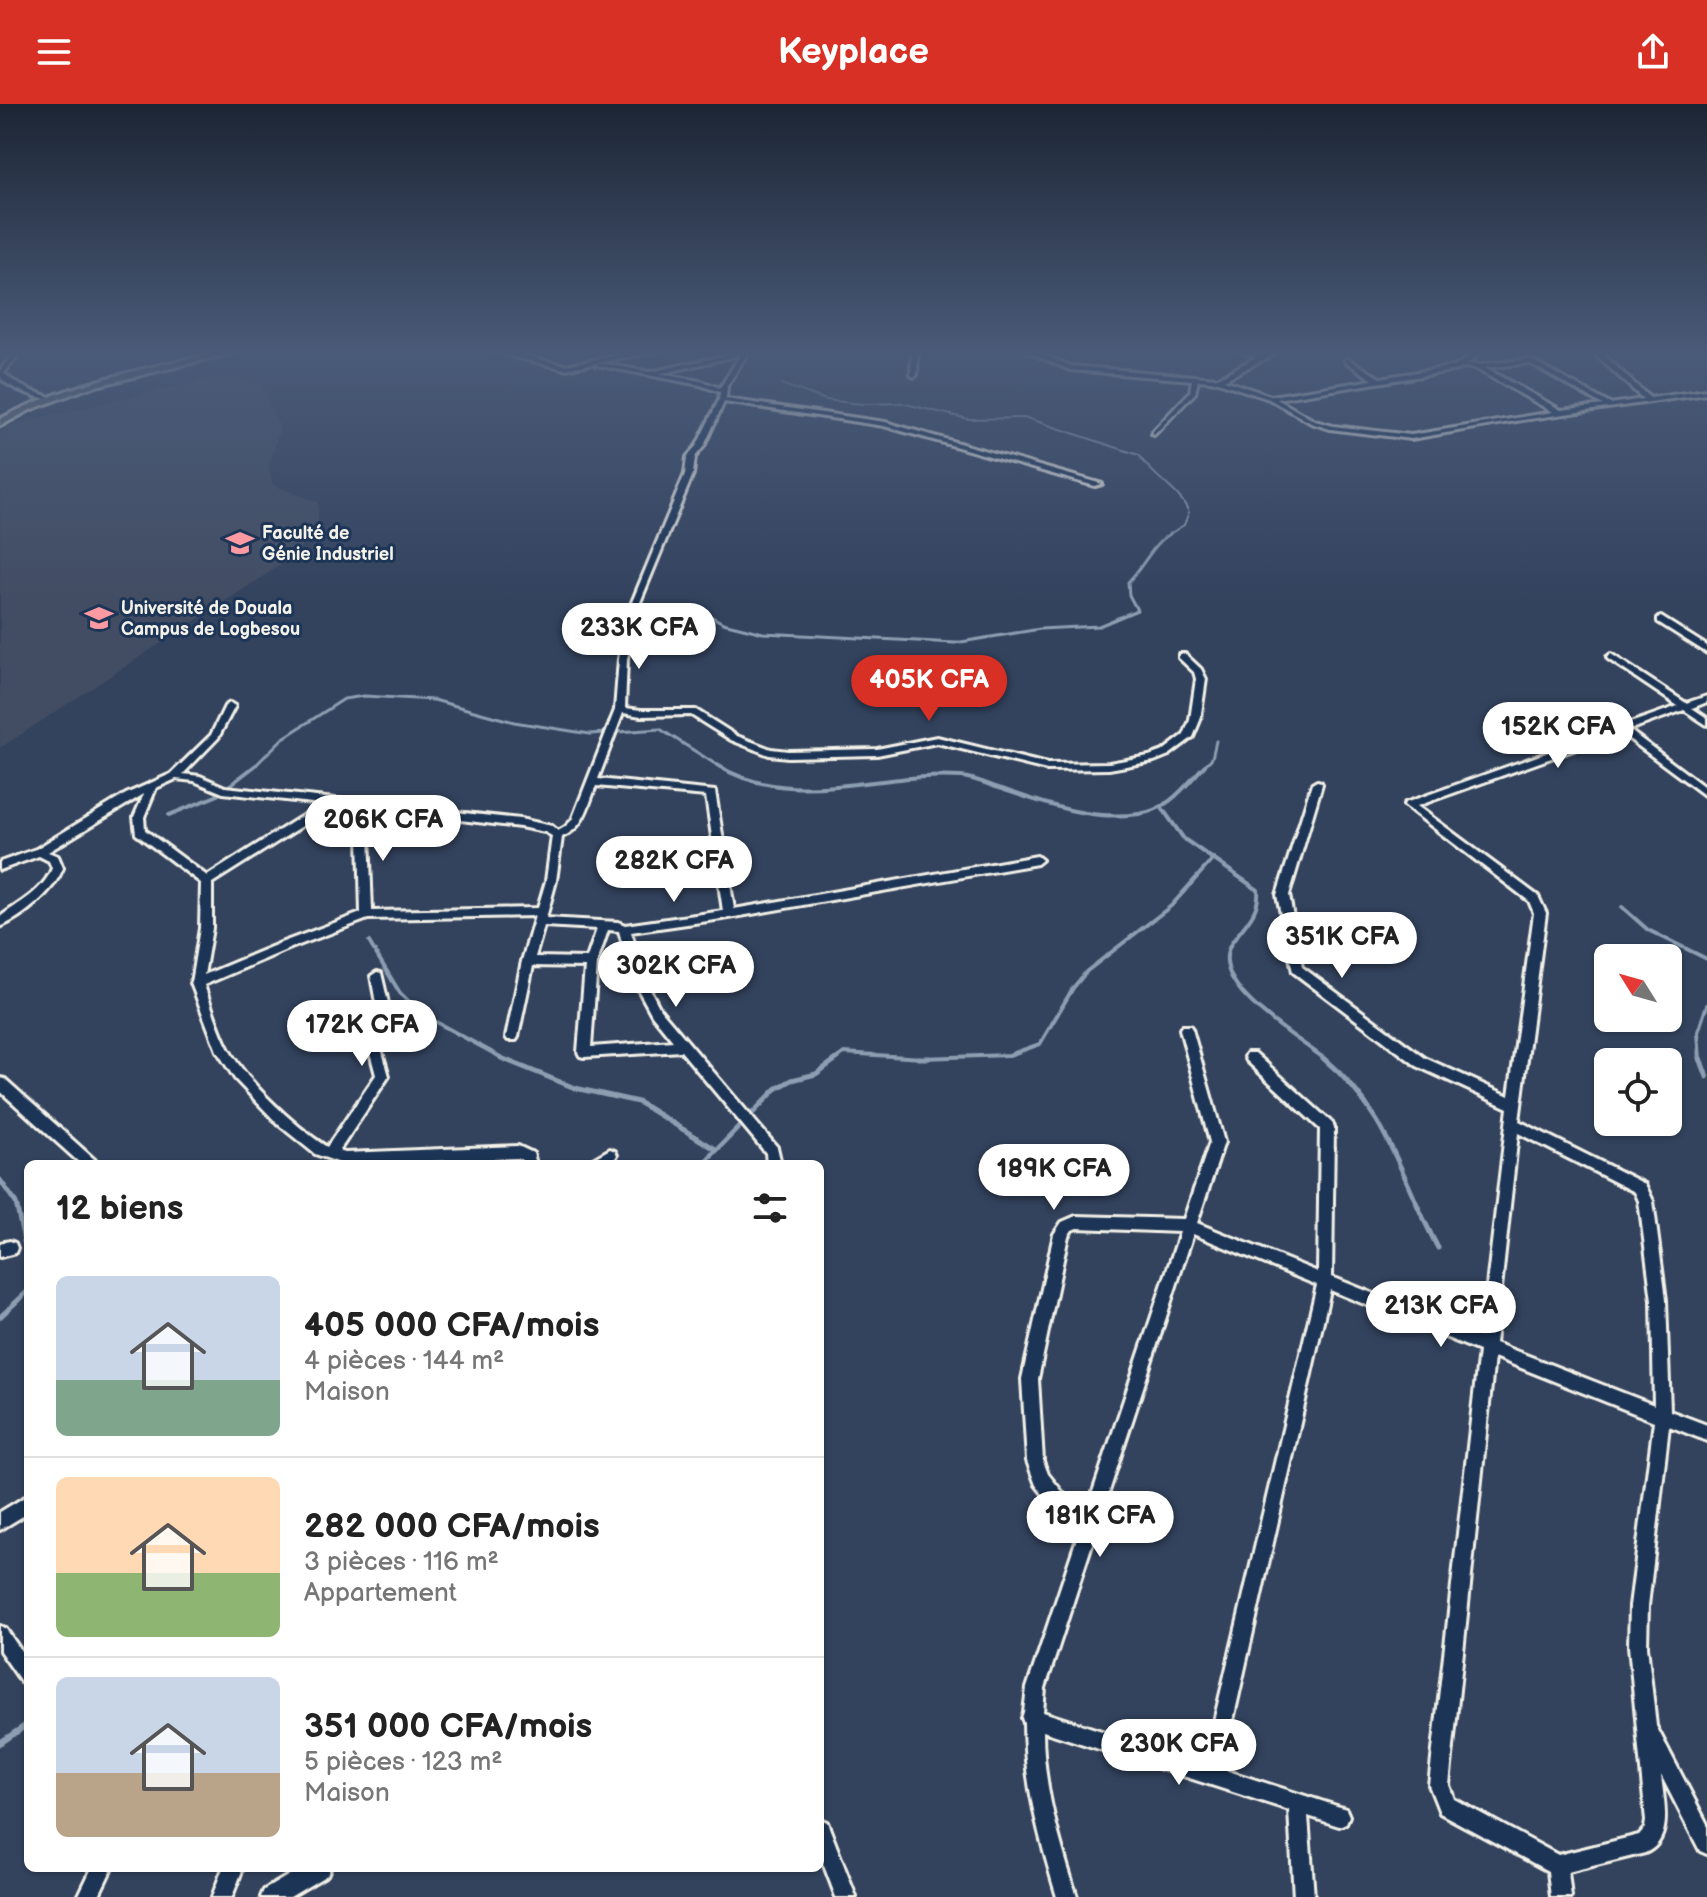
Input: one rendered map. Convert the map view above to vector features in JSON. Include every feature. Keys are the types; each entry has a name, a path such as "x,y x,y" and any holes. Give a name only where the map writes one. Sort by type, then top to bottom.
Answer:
{"street":[{"path":"557,835 569,830 577,821 620,710 623,659 632,612 689,474 691,457 705,435"},
{"path":"923,435 1098,484"},
{"path":"1384,435 1425,435"},
{"path":"1661,620 1707,650"},
{"path":"620,710 641,713 693,712 743,742 788,754 877,752 937,740 1047,767 1109,766 1151,759 1166,753 1188,737 1195,720 1201,679 1198,671 1182,656"},
{"path":"1611,657 1707,722"},
{"path":"1512,1124 1633,1182 1644,1194 1659,1300 1662,1417 1639,1606 1638,1646 1656,1821 1653,1833 1645,1843 1557,1865 1447,1806 1439,1785 1512,1124 1539,906 1534,899 1409,805 1707,699"},
{"path":"0,866 40,852 130,796 175,776 215,736 230,706"},
{"path":"1622,729 1707,794"},
{"path":"175,776 196,778 223,790 520,823 548,829 557,835"},
{"path":"592,782 711,793 729,914"},
{"path":"1317,784 1283,895 1297,969 1421,1062 1515,1105"},
{"path":"152,786 139,817 140,831 207,881"},
{"path":"207,881 332,802"},
{"path":"367,915 364,835 372,807"},
{"path":"512,1037 528,961 542,917 557,835"},
{"path":"0,923 53,883 57,872 55,863 48,854 40,852"},
{"path":"197,983 367,915 542,917 624,929 729,914 1037,860"},
{"path":"207,881 206,928 197,983 221,1047 239,1075 284,1121 329,1154 358,1160 518,1152 528,1160"},
{"path":"604,925 591,963 584,1052 681,1046"},
{"path":"624,929 646,997 681,1046 772,1151 773,1160"},
{"path":"528,961 591,963"},
{"path":"329,1154 383,1076 374,1045 382,1003 377,976"},
{"path":"1067,1897 1034,1766 1031,1718 1036,1688 1217,1142 1186,1029"},
{"path":"1211,1775 1325,1281 1327,1127 1251,1057"},
{"path":"0,1083 86,1160"},
{"path":"602,1160 610,1155"},
{"path":"1086,1535 1042,1479 1035,1461 1030,1379 1034,1348 1061,1234 1067,1226 1076,1222 1189,1226 1707,1433"},
{"path":"0,1522 24,1506"},
{"path":"0,1635 24,1671"},
{"path":"1031,1718 1339,1816"},
{"path":"1645,1726 1707,1844"},
{"path":"1298,1803 1304,1897"},
{"path":"824,1839 846,1897"},
{"path":"1557,1865 1561,1897"},
{"path":"88,1897 100,1872"},
{"path":"222,1897 231,1872"},
{"path":"271,1897 313,1872"}],"shaded area":[{"name":"Université de Douala Campus de Logbesou","path":"0,435 278,435 269,467 273,485 318,502 318,528 287,561 0,748"}],"waterway":[{"path":"1077,435 1139,455 1179,496 1189,512 1184,525 1166,536"},
{"path":"695,607 723,623 763,633 955,643 1040,629 1099,626 1137,610 1129,595 1128,582 1158,544 1170,534"},
{"path":"256,765 282,739 344,699 364,696 434,700 514,722 590,734 660,729 720,767"},
{"path":"1205,765 1212,758 1216,741"},
{"path":"169,815 216,796 256,765"},
{"path":"717,765 745,778 774,785 805,787 931,777 966,778 1069,810 1121,816 1159,808 1176,796 1205,765"},
{"path":"1162,808 1184,839 1213,859"},
{"path":"922,1058 1009,1055 1040,1044 1073,988 1087,971 1171,906 1213,859"},
{"path":"1213,859 1258,890 1254,913 1231,944 1227,960 1232,977 1259,1010 1326,1060"},
{"path":"1622,907 1648,930 1707,959"},
{"path":"369,942 400,993 423,1015 506,1060"},
{"path":"1700,1060 1698,1032 1707,1005"},
{"path":"835,1060 844,1053 922,1058"},
{"path":"501,1058 575,1088 638,1102 717,1150"},
{"path":"717,1150 776,1089 792,1080 816,1074 838,1058"},
{"path":"922,1058 929,1058"},
{"path":"1323,1058 1346,1079 1379,1123 1438,1248"},
{"path":"1700,1058 1707,1077"},
{"path":"707,1160 717,1150"},
{"path":"0,1180 16,1203 24,1241"},
{"path":"0,1317 24,1295"},
{"path":"0,1743 24,1727"}],"place":[{"name":"Faculté de Génie Industriel","path":"240,543"},
{"name":"Université de Douala Campus de Logbesou","path":"99,618"}]}
